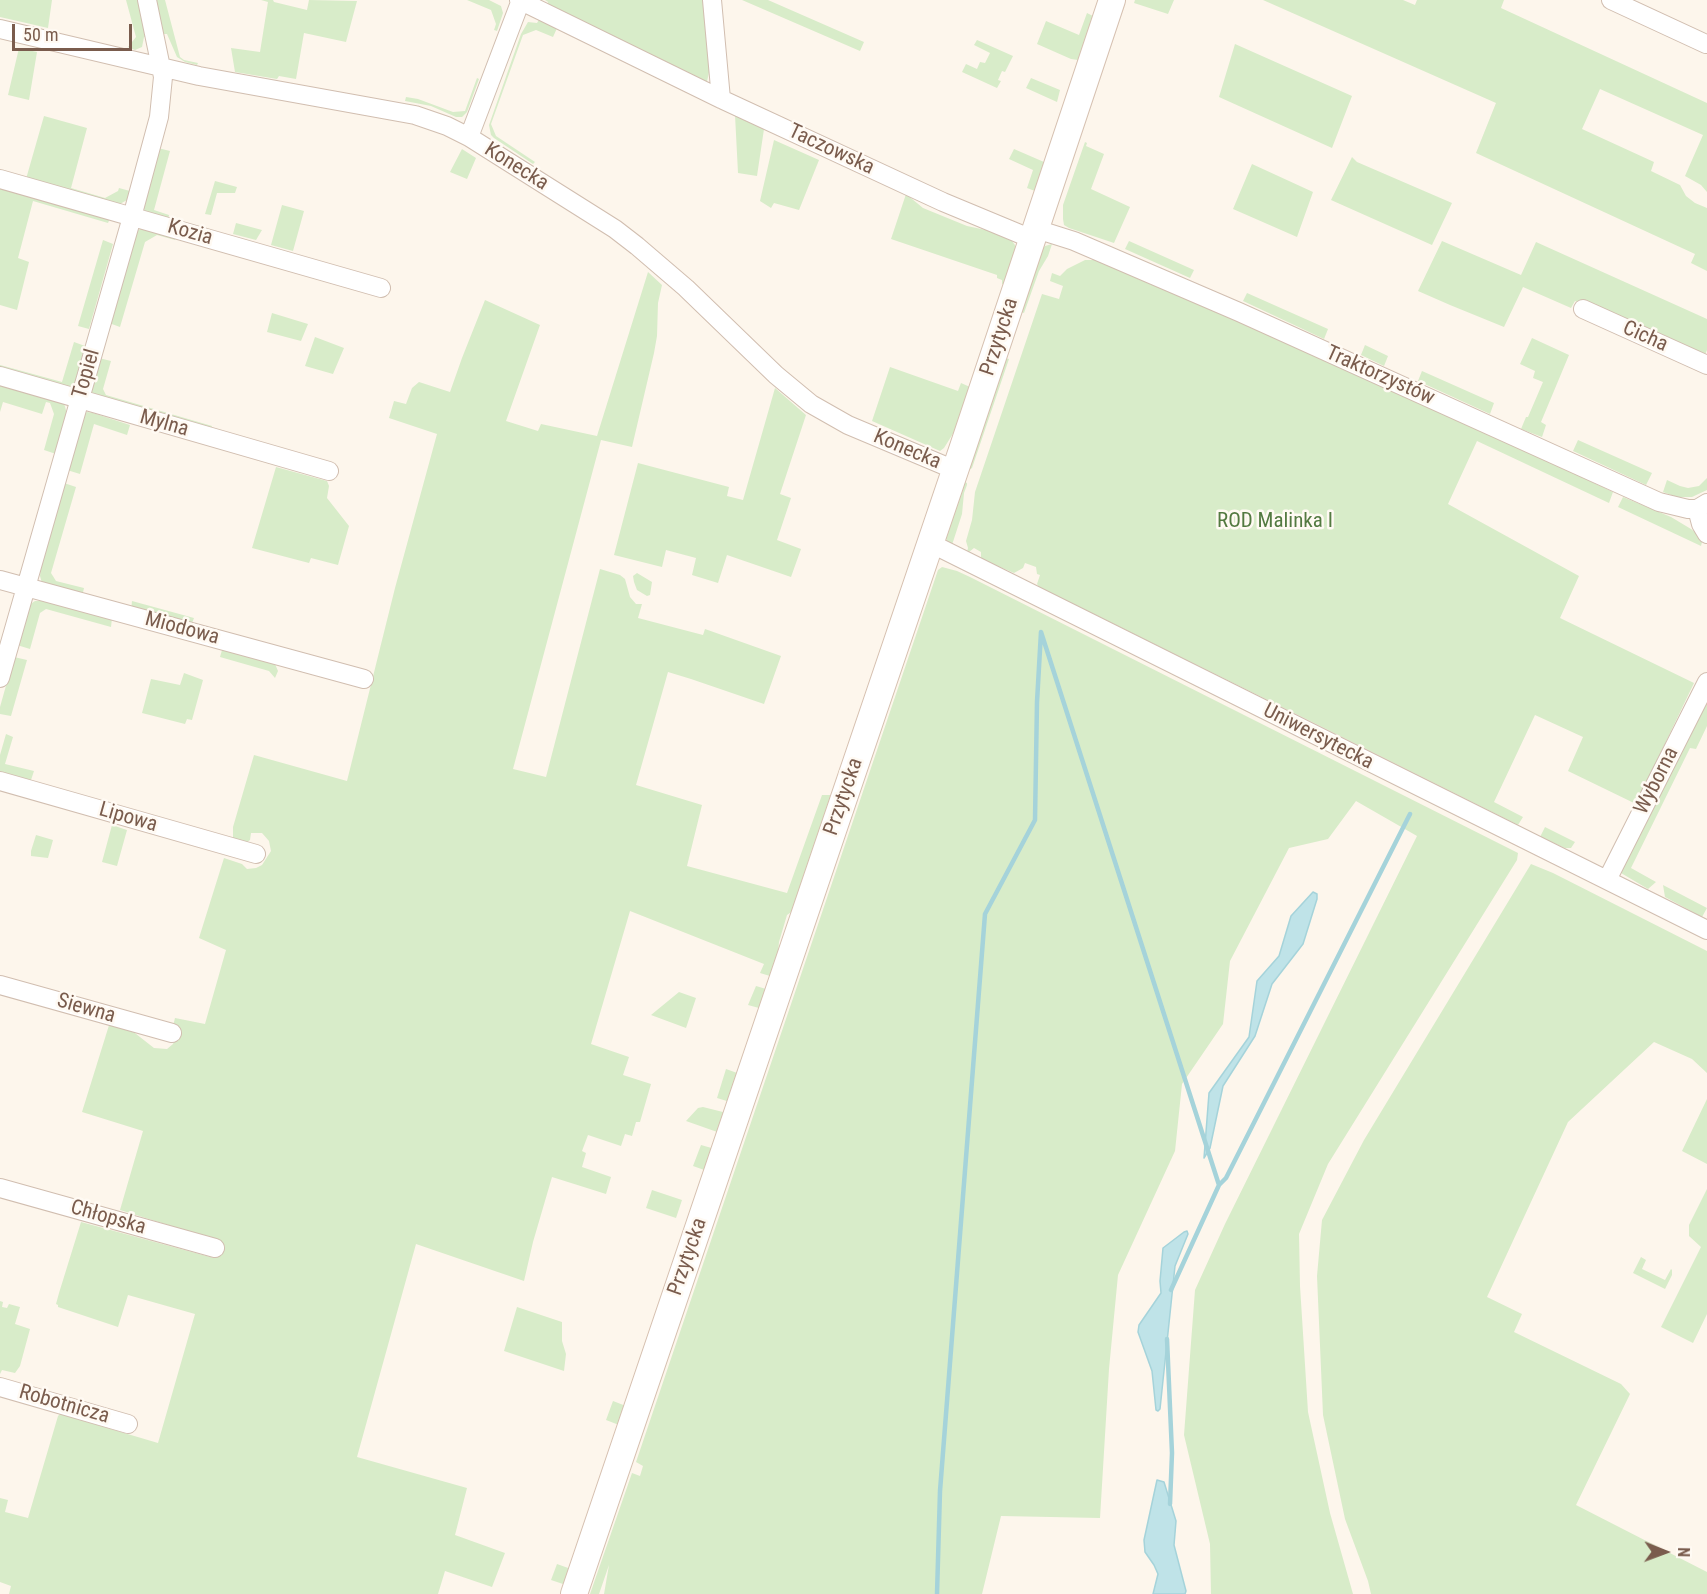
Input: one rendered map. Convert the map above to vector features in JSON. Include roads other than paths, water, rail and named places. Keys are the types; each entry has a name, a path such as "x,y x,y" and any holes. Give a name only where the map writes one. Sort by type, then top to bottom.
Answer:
{"main road":[{"name":"Przytycka","path":"574,1594 1113,0"}],"street":[{"name":"Topiel","path":"0,678 159,117 163,91 162,68 147,0"},
{"path":"469,137 521,0"},
{"name":"Taczowska","path":"521,0 721,99 943,202 1034,234"},
{"path":"712,0 721,99"},
{"path":"1611,0 1706,44"},
{"name":"Konecka","path":"0,29 162,68 415,115 435,121 469,137 615,229 686,288 776,375 811,404 848,425 955,470"},
{"name":"Kozia","path":"0,179 381,288"},
{"name":"Traktorzystów","path":"1034,234 1074,241 1228,307 1659,502 1679,508 1702,506 1701,524 1707,534"},
{"name":"Cicha","path":"1583,309 1707,365"},
{"name":"Mylna","path":"0,376 329,471"},
{"name":"Uniwersytecka","path":"930,543 1707,930"},
{"name":"Miodowa","path":"0,580 364,679"},
{"name":"Wyborna","path":"1607,880 1707,682"},
{"name":"Lipowa","path":"0,781 255,854"},
{"name":"Siewna","path":"0,985 172,1034"},
{"name":"Chłopska","path":"0,1188 215,1248"},
{"name":"Robotnicza","path":"0,1386 128,1424"}],"water":[{"path":"1313,892 1317,894 1317,899 1303,944 1272,984 1255,1036 1223,1086 1210,1148 1204,1158 1209,1093 1249,1037 1257,981 1279,956 1291,916"},
{"path":"1187,1231 1188,1234 1175,1266 1158,1411 1156,1410 1152,1371 1138,1332 1139,1325 1161,1293 1163,1248"},
{"path":"1157,1480 1164,1482 1176,1521 1174,1545 1185,1594 1153,1594 1158,1574 1145,1552 1144,1540"}],"waterway":[{"path":"937,1594 940,1491 985,914 1035,820 1041,632 1219,1185"},
{"path":"1171,1290 1219,1185 1226,1178 1410,814"},
{"path":"1167,1339 1172,1453 1170,1504"}],"park label":[{"name":"ROD Malinka I","path":"1275,522"}]}
